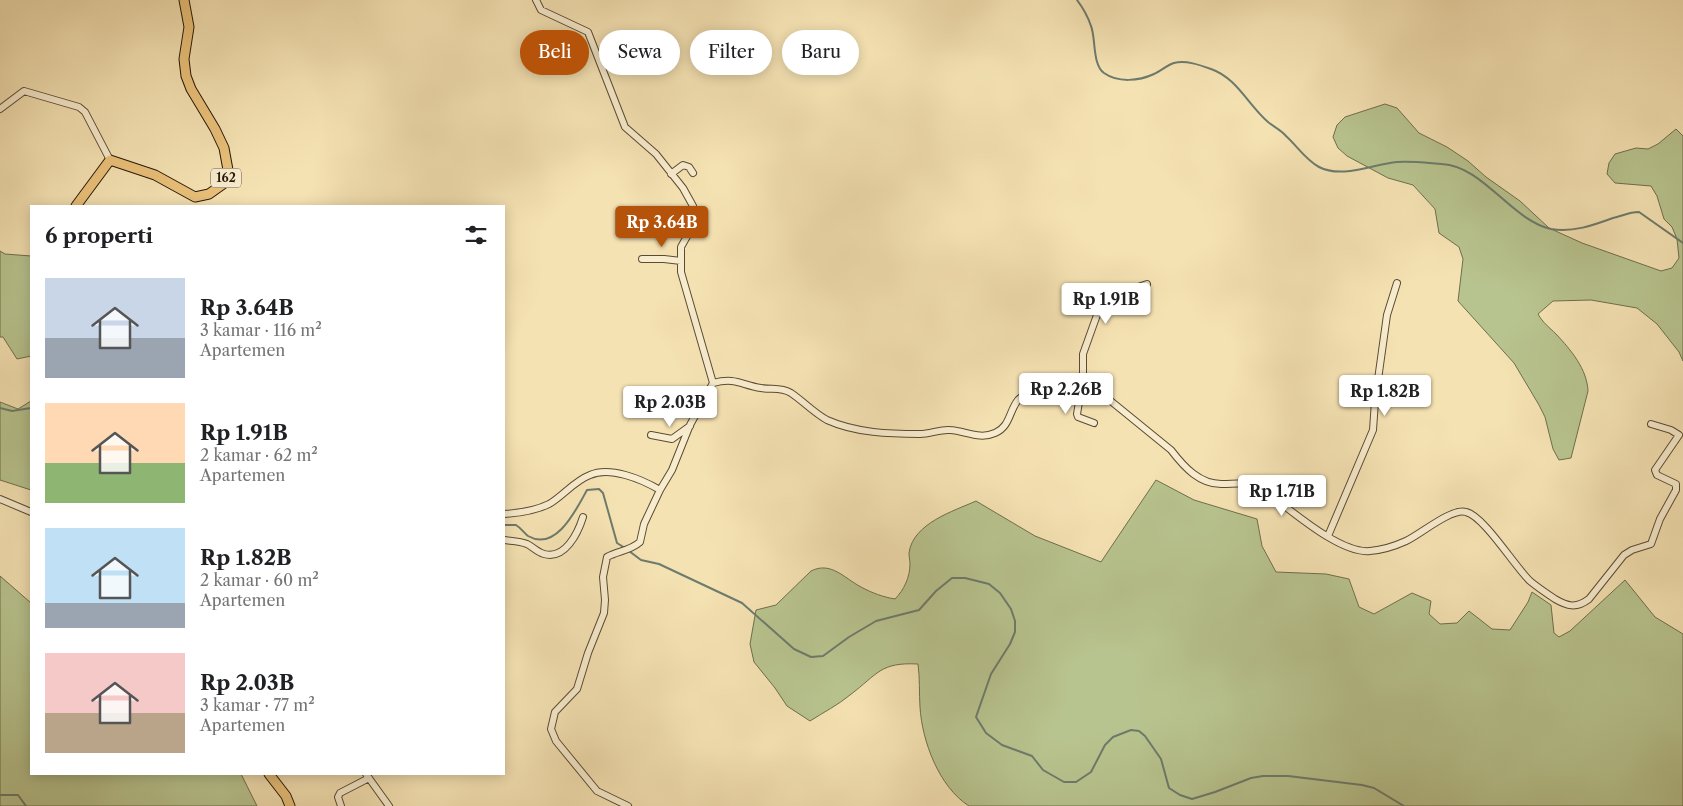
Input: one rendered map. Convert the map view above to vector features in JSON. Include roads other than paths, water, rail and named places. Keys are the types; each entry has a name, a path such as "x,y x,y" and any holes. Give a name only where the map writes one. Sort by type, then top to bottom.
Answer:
{"main road":[{"name":"162","path":"110,160 155,176 195,197 209,194 223,184 226,179 228,164 224,148 191,89 186,76 184,59 188,27 184,0"},
{"path":"77,205 110,160"},
{"path":"270,775 286,796 290,806"}],"street":[{"path":"536,0 542,10 588,32 625,127 656,154 689,198 694,213 691,231 681,247 681,261 685,288 713,383 690,425 672,470 644,524 640,542 607,558 603,577 606,600 604,613 588,653 577,689 555,712 551,724 556,741 597,791 628,806"},
{"path":"0,109 24,92 79,106 85,112 110,160"},
{"path":"671,174 683,165 689,167 693,173"},
{"path":"642,259 681,261"},
{"path":"1328,536 1373,430 1375,401 1387,315 1397,283"},
{"path":"1083,383 1084,354 1101,302 1103,300 1120,299 1135,288 1147,284"},
{"path":"713,383 733,381 744,382 761,388 784,389 827,420 850,427 895,435 925,434 948,430 982,436 1000,431 1006,425 1015,404 1024,394 1068,381 1083,383 1096,388 1171,450 1181,463 1201,479 1222,485 1236,483 1258,486 1328,536 1356,550 1364,552 1380,550 1406,541 1454,513 1465,511 1477,518 1530,580 1565,605 1576,606 1589,600 1624,555 1652,542 1660,519 1676,490 1676,484 1658,475 1655,470 1679,435 1671,430 1651,424"},
{"path":"1068,381 1074,391 1080,396 1078,417 1094,423"},
{"path":"651,436 672,439 690,425"},
{"path":"505,514 526,512 550,503 581,480 598,472 625,476 660,490"},
{"path":"0,499 30,512"},
{"path":"505,540 522,543 542,554 552,554 564,549 574,538 583,517"},
{"path":"341,806 338,797 340,793 368,776 389,806"}],"waterway":[{"path":"1077,0 1093,31 1098,64 1104,73 1122,80 1129,80 1157,73 1171,64 1179,62 1193,63 1211,69 1220,73 1235,85 1268,122 1282,132 1306,157 1319,167 1338,172 1397,162 1442,164 1457,167 1484,183 1523,215 1537,224 1551,229 1583,228 1629,213 1639,212 1683,243"},
{"path":"0,408 12,411 30,408"},
{"path":"505,525 516,525 528,536 538,539 547,538 556,534 571,518 587,490 599,489 603,493 617,543 625,548"},
{"path":"629,551 641,560 659,564 742,603 794,649 811,657 823,656 849,637 876,621 919,610 936,591 952,578 965,578 989,584 1000,593 1011,609 1015,621 1015,632 1010,644 991,674 976,717 986,733 1002,745 1032,756 1043,770 1064,782 1076,782 1091,772 1105,745 1113,737 1131,730 1139,731 1145,736 1161,759 1169,788 1180,795 1192,799 1251,778 1288,776 1374,788 1404,806"},
{"path":"0,795 18,795 26,806"}]}
